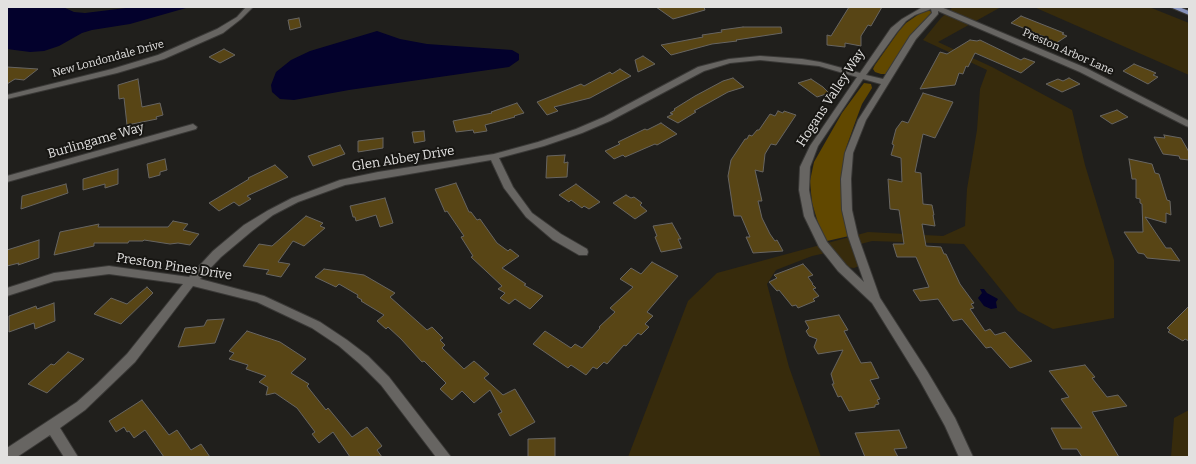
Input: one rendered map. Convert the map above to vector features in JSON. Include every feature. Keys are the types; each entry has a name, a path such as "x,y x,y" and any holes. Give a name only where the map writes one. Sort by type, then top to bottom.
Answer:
{"main road":[{"path":"1173,7 1189,13"}],"street":[{"name":"New Londondale Drive","path":"7,97 114,71 161,57 200,42 220,31 239,18 250,7"},
{"name":"Hogans Valley Way","path":"876,300 842,268 823,244 809,216 804,190 805,167 814,146 894,30 904,20 913,14 930,7"},
{"name":"Hogans Valley Way","path":"934,7 936,13 913,38 884,82 855,135 849,153 846,179 847,210 853,236 876,300 924,375 950,422 966,457"},
{"name":"Preston Arbor Lane","path":"934,7 1084,70 1189,124"},
{"name":"Glen Abbey Drive","path":"7,456 52,428 102,388 130,358 191,281 217,254 248,228 270,213 295,200 343,182 360,178 494,157 541,144 579,131 624,110 695,71 729,61 760,58 802,60 884,82"},
{"name":"Burlingame Way","path":"7,179 193,127"},
{"path":"494,157 509,188 528,215 557,237 583,252"},
{"name":"Preston Pines Drive","path":"7,292 54,277 109,270 191,281 260,299 316,325 343,343 364,360 385,381 444,457"},
{"path":"52,428 71,457"}],"shaded area":[{"path":"7,7 63,7 74,12 85,13 134,7 186,8 130,24 92,30 82,33 59,46 44,51 30,52 7,49"},
{"path":"953,7 1001,7 938,42 992,67 1072,110 1085,165 1114,260 1114,318 1053,329 1018,311 964,244 872,241 853,246 859,266 854,268 847,267 835,251 812,256 776,270 767,284 789,367 821,457 628,457 688,301 717,273 868,232 943,236 965,226 967,189 977,130 980,89 987,70 923,40 941,18"},
{"path":"1034,7 1149,7 1189,23 1189,75"},
{"path":"927,10 932,12 931,14 914,31 886,74 875,72 873,69 875,65 899,31 906,23"},
{"path":"377,31 400,39 427,44 512,50 519,54 519,60 509,67 349,90 294,100 280,99 272,92 271,85 276,72 291,60 310,51"},
{"path":"864,83 871,84 872,88 862,104 856,120 846,148 842,171 849,236 827,241 819,226 812,203 810,181 814,162 842,113"},
{"path":"980,289 984,289 987,293 998,299 996,302 997,308 991,309 984,306 978,298 982,293"},
{"path":"1189,410 1189,457 1171,457 1174,418"}],"building":[{"path":"656,7 704,7 705,10 673,19"},
{"path":"849,7 882,7 871,26 868,25 861,36 861,46 845,43 845,47 827,45 827,35 831,36"},
{"path":"1021,16 1064,33 1062,34 1067,36 1055,44 1043,39 1045,37 1011,23"},
{"path":"299,18 301,27 290,30 288,20"},
{"path":"743,27 781,27 782,33 712,44 671,55 661,45 703,37 702,35 722,32 721,30"},
{"path":"970,40 980,40 1021,60 1024,58 1035,62 1021,73 975,53 968,67 966,66 963,74 959,73 955,85 920,89 940,52 947,54"},
{"path":"224,49 235,55 220,63 209,57"},
{"path":"643,56 655,64 638,72 635,60"},
{"path":"1134,64 1156,73 1153,75 1158,77 1148,84 1123,71"},
{"path":"7,67 38,69 24,80 15,79 7,84"},
{"path":"620,69 631,76 590,98 554,107 558,111 547,115 537,102 581,84 584,86 610,72 612,74"},
{"path":"733,78 744,87 728,92 694,111 696,112 678,123 667,117 673,114 670,113 675,110 674,109 695,96 723,81"},
{"path":"1069,78 1080,84 1062,92 1046,84 1058,79 1063,81"},
{"path":"138,79 142,107 160,103 163,115 156,117 157,119 127,125 124,98 119,99 118,85"},
{"path":"811,79 829,93 817,97 798,83"},
{"path":"923,93 953,102 935,138 923,134 915,172 921,173 923,204 932,205 934,215 935,226 922,224 926,246 941,247 944,254 946,254 960,284 974,303 971,304 974,308 970,309 985,331 990,329 995,335 1005,332 1032,361 1010,368 991,347 986,348 962,319 953,321 938,299 920,301 913,290 929,287 916,257 897,257 893,244 904,244 899,210 890,209 888,179 902,182 901,158 891,155 894,145 892,144 896,129 902,121 908,123"},
{"path":"517,103 524,113 485,125 487,131 474,133 473,130 456,132 453,121 492,113 491,112"},
{"path":"1117,110 1128,117 1112,124 1100,116"},
{"path":"778,111 783,113 784,111 796,115 776,145 771,144 765,154 763,172 755,170 762,201 758,201 762,218 770,234 775,241 777,240 783,251 753,253 746,237 750,237 741,216 734,216 728,176 731,160 745,139 747,139 749,135 752,136 757,130 759,130 770,114 775,116"},
{"path":"661,123 677,134 657,145 655,144 625,157 623,155 614,159 605,151 620,144 618,142"},
{"path":"424,131 425,141 414,143 412,132"},
{"path":"1164,135 1181,138 1189,152 1189,160 1180,159 1179,156 1163,154 1154,137 1165,138"},
{"path":"383,138 383,148 358,152 358,141"},
{"path":"340,145 345,154 313,166 308,156"},
{"path":"565,155 564,163 568,162 567,177 546,178 547,156"},
{"path":"165,159 167,170 160,172 160,175 149,178 147,164"},
{"path":"1129,159 1152,164 1155,173 1159,174 1167,200 1170,201 1171,215 1166,213 1166,223 1145,217 1166,248 1171,248 1180,261 1147,258 1144,254 1138,253 1124,232 1143,232 1142,204 1140,203 1140,199 1136,198 1136,179 1132,179"},
{"path":"275,165 288,177 247,196 251,199 239,206 234,202 219,211 209,203 249,179 248,178"},
{"path":"118,169 118,184 105,188 105,184 83,190 83,179"},
{"path":"456,183 469,212 471,212 477,220 480,219 497,243 508,251 510,249 519,256 502,268 526,284 524,285 543,296 530,309 515,299 509,304 500,298 505,293 498,289 502,286 471,257 473,256 461,237 464,236 447,211 445,212 435,189"},
{"path":"66,184 68,193 21,209 22,196"},
{"path":"576,184 600,202 589,209 584,206 582,208 571,200 569,202 559,195"},
{"path":"626,195 631,198 634,197 642,203 640,205 647,211 635,219 613,203"},
{"path":"385,198 393,223 380,227 376,215 356,221 355,217 353,217 350,206"},
{"path":"306,216 323,223 320,226 325,228 304,246 293,241 278,262 290,264 281,277 266,274 269,270 243,266 259,244 272,246"},
{"path":"173,221 188,224 183,230 199,234 190,245 144,240 129,241 128,243 94,243 94,246 54,255 60,232 99,224 98,227 168,227"},
{"path":"672,223 681,239 678,239 682,248 661,252 655,237 657,236 653,226"},
{"path":"39,240 39,258 18,265 19,263 7,266 7,250"},
{"path":"652,262 678,276 647,312 653,316 645,324 649,327 641,335 638,333 626,346 624,345 607,364 604,362 597,369 593,367 586,375 571,365 568,368 533,344 545,331 571,348 575,344 582,348 600,328 599,327 615,312 610,308 633,287 620,279 631,268 641,274"},
{"path":"803,264 813,275 808,277 816,288 813,289 819,296 813,299 815,301 798,308 796,305 792,306 779,290 777,291 769,282 777,278 774,275"},
{"path":"324,269 364,275 395,293 390,297 427,330 432,327 443,338 440,340 445,345 442,348 464,369 474,361 489,374 484,378 503,395 515,389 535,422 510,436 498,414 502,412 490,390 474,403 462,391 452,400 440,389 446,383 424,361 422,362 388,327 386,329 377,321 384,315 361,301 362,300 357,297 358,295 339,284 336,287 315,277"},
{"path":"147,287 153,293 121,324 94,314 111,298 127,304"},
{"path":"54,303 55,321 35,329 34,323 9,332 9,316 36,306 37,309"},
{"path":"1189,306 1189,341 1185,339 1183,341 1168,332 1170,330 1167,328"},
{"path":"839,315 848,330 844,331 861,363 871,362 879,378 870,380 880,399 877,400 879,404 875,405 875,407 849,411 841,396 838,397 832,384 834,384 831,374 843,350 818,354 814,347 817,339 809,336 806,331 809,328 805,321"},
{"path":"224,319 215,343 178,347 185,328 204,326 207,320"},
{"path":"247,331 280,342 306,359 291,373 309,384 307,386 326,410 328,408 352,437 367,427 382,446 377,450 382,457 350,457 333,432 319,443 312,434 315,432 297,408 275,393 266,395 268,387 259,382 266,376 246,369 248,365 229,359 234,353 229,351"},
{"path":"68,352 84,359 47,393 28,384 51,364 54,365"},
{"path":"1085,365 1095,377 1092,378 1107,397 1118,395 1127,406 1092,412 1119,457 1082,457 1077,449 1062,449 1051,428 1082,428 1061,399 1069,397 1049,371"},
{"path":"142,400 169,435 177,430 191,450 201,444 210,457 164,457 145,430 134,438 124,427 116,432 109,421"},
{"path":"899,430 907,448 894,449 898,457 865,457 855,433"},
{"path":"555,438 555,457 528,457 528,439"}]}
